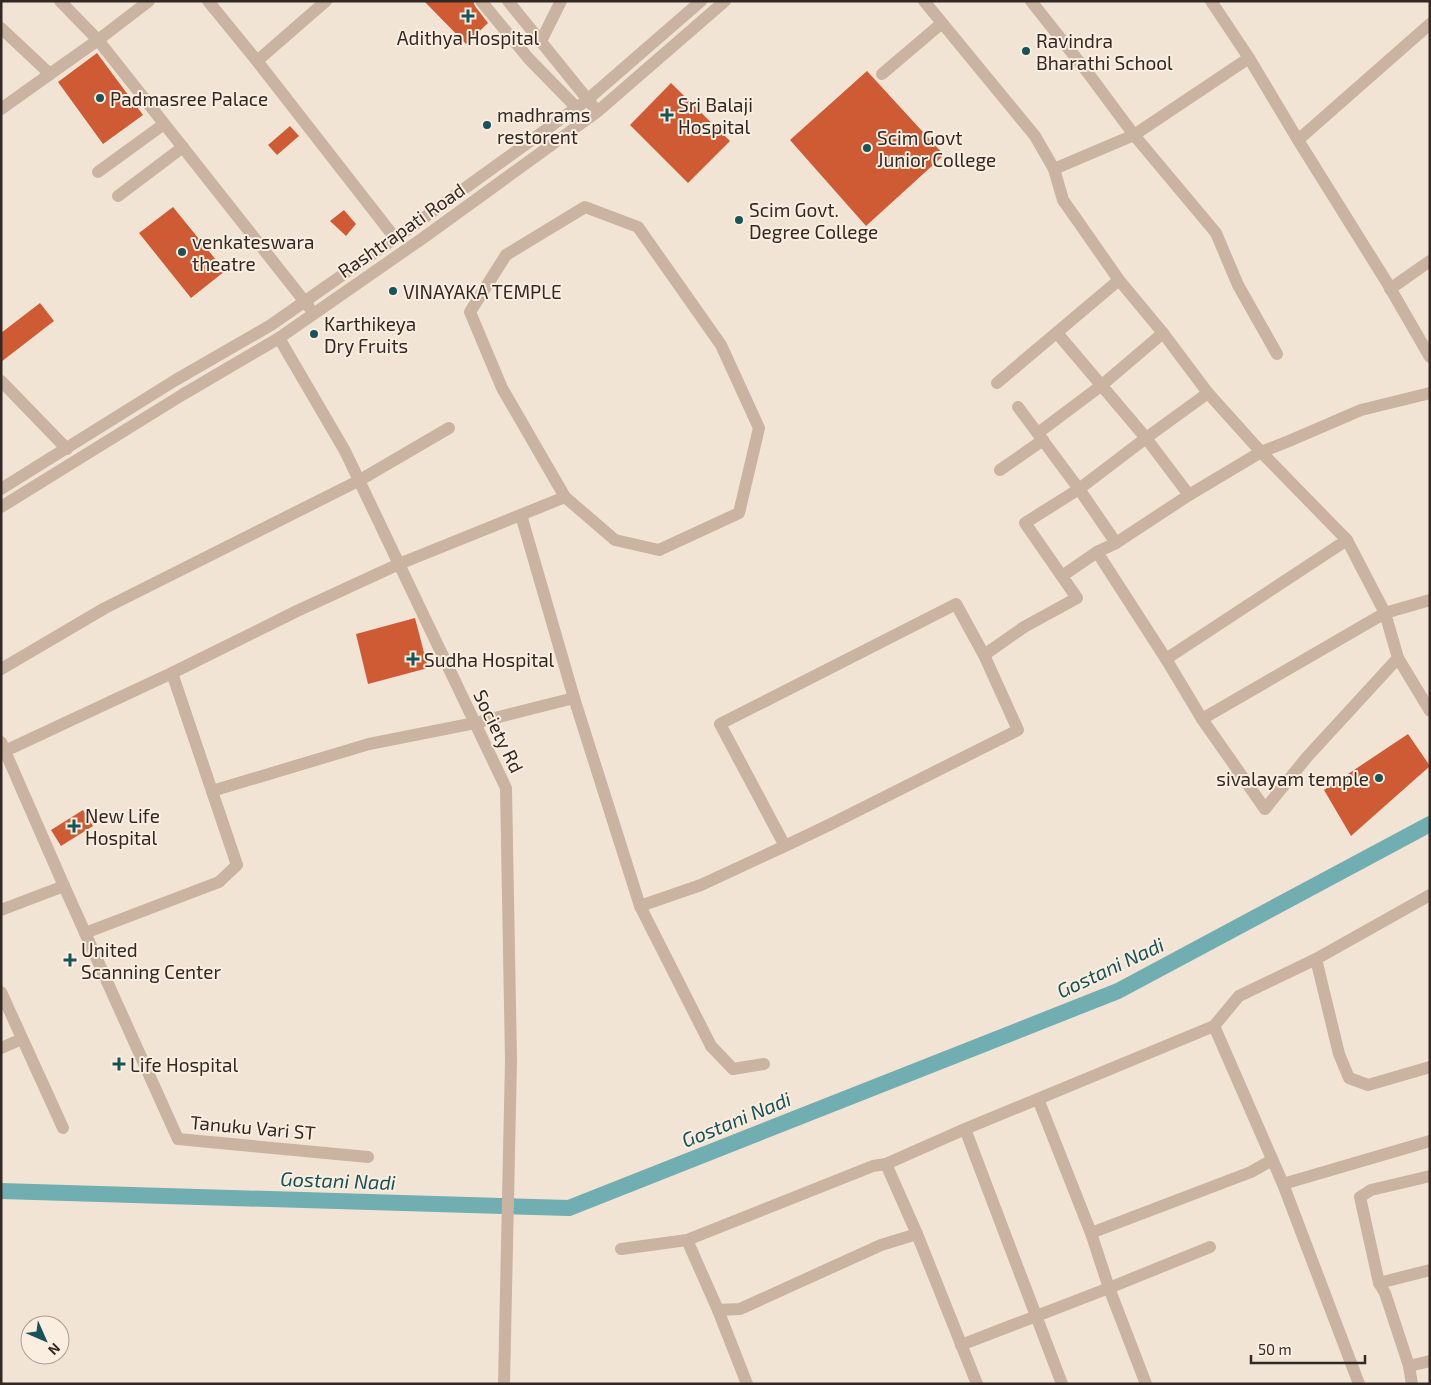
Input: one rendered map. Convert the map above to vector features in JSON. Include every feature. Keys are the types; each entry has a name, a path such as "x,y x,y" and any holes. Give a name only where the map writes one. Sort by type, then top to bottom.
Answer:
{"street":[{"path":"60,1 98,40 314,314"},
{"path":"1,109 149,1"},
{"path":"208,1 395,238"},
{"path":"257,61 326,1"},
{"path":"481,1 530,59 576,107"},
{"path":"508,1 597,112"},
{"path":"541,42 561,1"},
{"name":"Rashtrapati Road","path":"1,489 174,381 271,325 587,100 701,1"},
{"name":"Rashtrapati Road","path":"1,507 182,395 280,338 423,238 597,112 725,1"},
{"path":"924,1 1035,136 1054,169 1063,200 1119,280 1163,333 1208,394 1261,452 1347,540 1384,613 1398,658 1430,712"},
{"path":"1031,1 1134,135 1216,234 1238,285 1277,354"},
{"path":"1210,1 1249,58 1430,357"},
{"path":"882,74 942,23"},
{"path":"1298,140 1430,24"},
{"path":"1,28 50,74"},
{"path":"1054,169 1134,135 1249,58"},
{"path":"98,172 164,124"},
{"path":"118,196 183,147"},
{"path":"585,207 638,227 720,346 759,428 740,513 659,550 615,540 565,497 502,388 470,312 506,255 585,207"},
{"path":"1390,289 1430,261"},
{"path":"997,383 1119,280"},
{"path":"1057,333 1146,438 1189,495"},
{"path":"1000,470 1163,333"},
{"name":"Society Rd","path":"280,338 360,480 506,788 511,1060 504,1384"},
{"path":"1,381 67,448"},
{"path":"1062,576 1097,552 1116,543 1189,495 1261,452 1289,442 1361,410 1430,393"},
{"path":"984,655 1024,627 1077,598 1024,523 1079,489 1208,394"},
{"path":"1018,407 1079,489 1116,543"},
{"path":"1,670 105,608 360,480 449,428"},
{"path":"3,747 172,673 297,611 399,564 565,497"},
{"path":"521,514 574,698 640,906 711,1046 733,1069 764,1064"},
{"path":"1166,659 1347,540"},
{"path":"1097,552 1202,719 1264,809 1306,757 1398,658"},
{"path":"1202,719 1384,613 1430,600"},
{"path":"640,906 701,885 785,846 1018,730 984,655 956,604 720,724 785,846"},
{"path":"85,933 218,882 237,866 172,673"},
{"path":"212,791 369,744 475,723 574,698"},
{"name":"Tanuku Vari ST","path":"3,747 178,1139 368,1157"},
{"path":"1,910 64,886"},
{"path":"621,1249 687,1240 873,1166 886,1164 965,1129 1214,1026 1239,996 1316,959 1430,895"},
{"path":"1316,959 1338,1054 1349,1078 1368,1085 1430,1067"},
{"path":"1,992 63,1128"},
{"path":"1214,1026 1283,1184 1359,1384"},
{"path":"1,1048 22,1039"},
{"path":"1038,1099 1146,1384"},
{"path":"965,1129 1062,1384"},
{"path":"1283,1184 1430,1141"},
{"path":"1090,1233 1251,1172 1272,1160"},
{"path":"886,1164 977,1384"},
{"path":"1412,1384 1409,1366 1385,1293 1379,1283 1360,1197 1371,1190 1430,1176"},
{"path":"718,1310 740,1310 882,1246 916,1234"},
{"path":"687,1240 718,1310 747,1384"},
{"path":"960,1345 1210,1247"},
{"path":"1379,1283 1430,1270"},
{"path":"1409,1366 1430,1361"}],"building":[{"path":"424,1 473,1 488,23 466,44"},
{"name":"Padmasree Palace","path":"97,53 143,115 103,144 58,82"},
{"name":"Scim Govt Junior College","path":"867,71 944,155 866,226 790,140"},
{"path":"671,83 730,141 688,183 630,125"},
{"path":"290,126 299,136 277,155 268,145"},
{"name":"venkateswara theatre","path":"173,207 225,271 191,298 139,233"},
{"path":"344,210 356,224 346,236 330,221"},
{"path":"40,303 54,321 1,362 1,333"},
{"path":"415,618 428,668 368,684 356,634"},
{"name":"sivalayam temple","path":"1408,734 1430,766 1351,836 1324,790"},
{"path":"83,810 93,826 61,846 51,830"}],"waterway":[{"name":"Gostani Nadi","path":"1,1191 569,1208 1118,991 1430,824"}],"place":[{"name":"Adithya Hospital","path":"468,16"},
{"name":"Ravindra Bharathi School","path":"1026,51"},
{"name":"Padmasree Palace","path":"100,98"},
{"name":"Sri Balaji Hospital","path":"667,115"},
{"name":"madhrams restorent","path":"487,125"},
{"name":"Scim Govt Junior College","path":"867,148"},
{"name":"Scim Govt. Degree College","path":"739,220"},
{"name":"venkateswara theatre","path":"182,252"},
{"name":"VINAYAKA TEMPLE","path":"393,291"},
{"name":"Karthikeya Dry Fruits","path":"314,334"},
{"name":"Sudha Hospital","path":"413,659"},
{"name":"sivalayam temple","path":"1379,778"},
{"name":"New Life Hospital","path":"74,826"},
{"name":"United Scanning Center","path":"70,960"},
{"name":"Life Hospital","path":"119,1064"}]}
